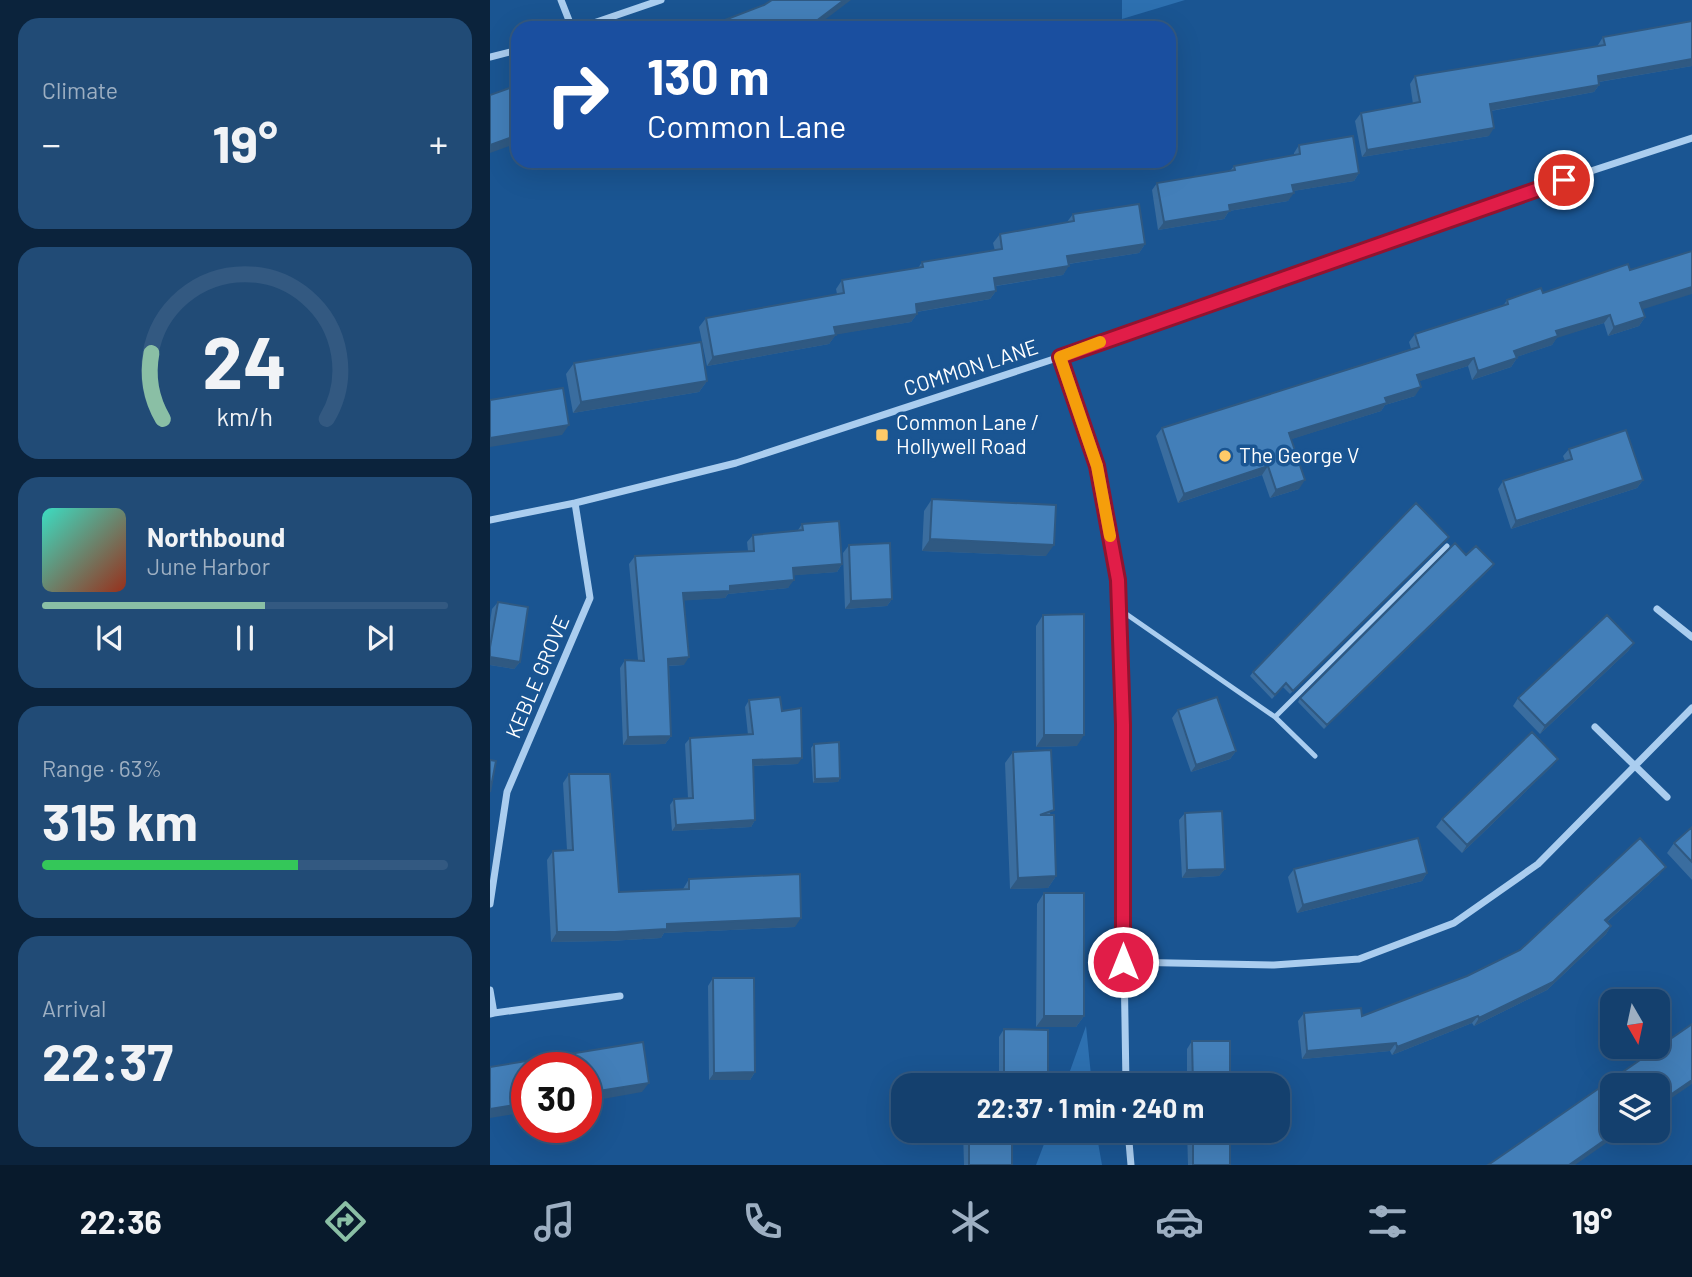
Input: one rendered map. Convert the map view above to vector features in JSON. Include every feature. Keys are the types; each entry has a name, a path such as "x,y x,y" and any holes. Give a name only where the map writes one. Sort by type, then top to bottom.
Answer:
{"street":[{"path":"561,0 569,21"},
{"path":"600,21 661,0"},
{"path":"490,57 511,52"},
{"name":"COMMON LANE","path":"490,520 575,503 736,463 1060,357 1487,205 1692,138"},
{"path":"1060,357 1097,466 1118,580 1123,725 1126,1073"},
{"name":"KEBLE GROVE","path":"490,904 507,792 590,598 575,503"},
{"path":"1657,609 1692,637"},
{"path":"1123,962 1274,965 1359,958 1454,923 1538,864 1692,708"},
{"path":"1595,727 1667,797"},
{"path":"490,990 492,1013 620,996"},
{"path":"1129,1143 1131,1165"}],"lane":[{"path":"1275,716 1447,547"},
{"path":"1119,609 1275,716 1315,756"}],"shaded area":[{"path":"1122,0 1185,0 1122,19"},
{"path":"1086,1026 1091,1073 1069,1073"},
{"path":"1044,1143 1098,1143 1102,1165 1036,1165"}],"building":[{"path":"772,0 844,0 816,21 722,21"},
{"path":"1692,21 1692,59 1598,76 1599,85 1490,104 1494,128 1367,150 1361,113 1420,102 1415,76 1605,45 1603,37"},
{"path":"511,88 511,138 490,145 490,95"},
{"path":"1353,136 1359,173 1292,185 1294,193 1229,205 1230,211 1164,222 1157,183 1235,170 1234,166 1300,154 1299,145"},
{"path":"1139,204 1145,244 1067,256 1069,266 994,278 996,291 916,304 917,314 834,327 836,335 713,357 706,318 844,293 842,280 923,267 922,262 1002,249 1000,234 1074,221 1073,214"},
{"path":"1692,251 1692,287 1640,303 1645,317 1614,327 1610,315 1556,331 1558,336 1514,351 1517,358 1478,371 1474,358 1417,375 1421,387 1385,398 1387,403 1289,433 1305,480 1276,490 1268,466 1184,494 1162,428 1419,347 1415,334 1508,304 1507,300 1541,288 1543,293 1628,264 1630,270"},
{"path":"701,342 707,381 581,402 574,363"},
{"path":"563,388 569,425 490,438 490,400"},
{"path":"1626,430 1643,480 1516,521 1503,481 1572,459 1569,449"},
{"path":"932,499 1056,505 1054,545 930,539"},
{"path":"1416,503 1449,537 1293,691 1286,683 1275,695 1253,672"},
{"path":"839,521 842,564 793,568 794,580 730,586 730,591 683,593 689,657 668,659 671,736 628,737 625,660 644,661 635,556 754,551 753,535 803,530 802,524"},
{"path":"890,543 892,599 851,601 849,545"},
{"path":"1455,543 1466,555 1476,546 1494,564 1327,725 1300,698"},
{"path":"498,602 528,607 520,662 490,657"},
{"path":"1084,614 1084,735 1044,735 1043,615"},
{"path":"1607,615 1634,643 1545,726 1518,698"},
{"path":"780,697 782,711 801,708 802,758 753,760 755,820 676,825 674,799 693,798 690,738 753,734 749,700"},
{"path":"1217,697 1236,751 1196,765 1178,710"},
{"path":"1532,732 1558,759 1467,845 1442,819"},
{"path":"839,742 840,778 815,779 814,744"},
{"path":"1051,750 1054,810 1040,815 1054,815 1056,876 1018,878 1013,752"},
{"path":"490,760 496,761 490,792"},
{"path":"569,774 610,774 619,892 689,889 689,879 800,874 801,918 667,924 667,929 615,932 557,932 553,851 573,850"},
{"path":"1222,811 1225,869 1187,870 1185,813"},
{"path":"1692,827 1692,862 1674,843"},
{"path":"1418,838 1427,873 1303,905 1294,869"},
{"path":"1640,838 1666,867 1605,920 1611,926 1553,982 1479,1018 1478,1016 1397,1047 1396,1043 1307,1051 1304,1013 1361,1008 1362,1016 1467,976 1520,950"},
{"path":"1044,893 1084,893 1084,1016 1044,1016"},
{"path":"713,978 754,978 755,1072 714,1073"},
{"path":"1692,1024 1692,1080 1670,1095 1670,1073 1621,1073 1641,1059 1670,1059 1670,1039"},
{"path":"1004,1029 1048,1030 1048,1073 1004,1073"},
{"path":"1192,1041 1230,1041 1230,1073 1193,1073"},
{"path":"643,1042 649,1083 602,1090 602,1052 582,1052"},
{"path":"511,1064 511,1106 490,1109 490,1067"},
{"path":"1600,1088 1600,1143 1569,1165 1488,1165"},
{"path":"969,1143 1012,1143 1012,1165 969,1165"},
{"path":"1193,1143 1230,1143 1230,1165 1193,1165"}],"slow traffic":[{"path":"1100,342 1060,357 1097,466 1110,536"}],"place":[{"name":"Common Lane / Hollywell Road","path":"882,435"},
{"name":"The George V","path":"1225,456"}],"route":[{"path":"1123,962 1123,725 1118,580 1097,466 1060,357 1564,180"}]}
